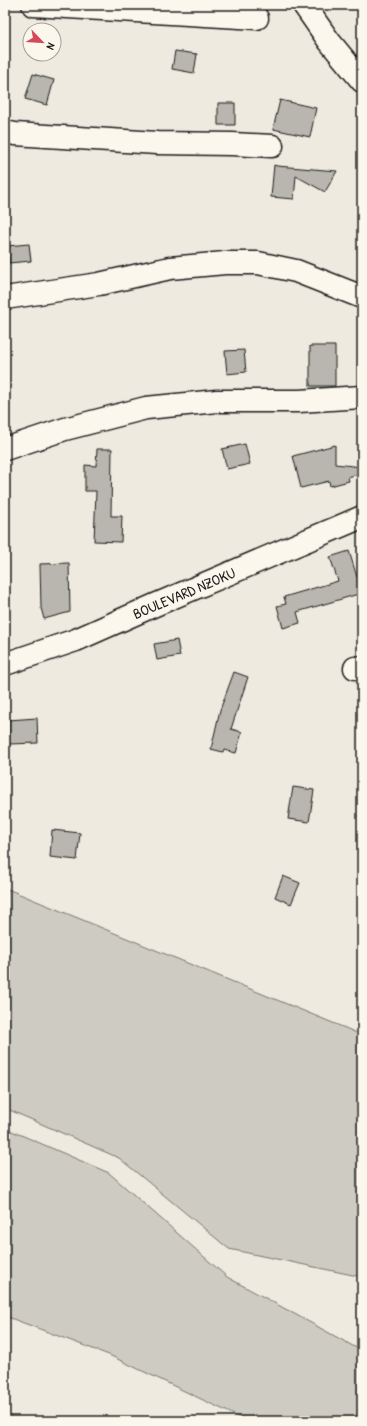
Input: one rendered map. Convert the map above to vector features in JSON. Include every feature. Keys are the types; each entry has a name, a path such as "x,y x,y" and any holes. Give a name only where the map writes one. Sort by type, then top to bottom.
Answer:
{"street":[{"path":"33,5 257,18"},
{"path":"304,5 329,41 362,81"},
{"path":"5,132 15,134 157,143 272,146"},
{"path":"5,298 99,284 170,268 225,263 258,263 296,272 362,297"},
{"path":"5,449 65,429 146,408 217,402 299,401 362,397"},
{"name":"BOULEVARD NZOKU","path":"5,664 76,640 362,517"}],"shaded area":[{"path":"5,888 362,1035 362,1277 229,1249 119,1158 5,1108"},
{"path":"5,1128 109,1173 227,1277 362,1351 362,1421 247,1421 109,1355 5,1316"}],"building":[{"path":"175,51 197,54 194,73 172,69"},
{"path":"33,74 54,80 47,105 25,99"},
{"path":"280,100 316,108 310,137 273,129"},
{"path":"218,103 235,103 235,125 218,125"},
{"path":"274,165 337,171 325,192 296,176 294,199 271,197"},
{"path":"29,244 31,261 9,263 7,246"},
{"path":"310,346 335,346 335,386 310,386"},
{"path":"244,350 246,372 227,374 225,351"},
{"path":"245,444 250,464 227,469 222,449"},
{"path":"335,445 335,464 362,467 362,473 348,477 349,481 330,486 329,481 301,488 293,456"},
{"path":"97,449 112,449 111,516 122,516 121,542 94,541 96,491 85,491 85,465 96,466"},
{"path":"349,551 357,577 362,576 362,593 297,612 300,623 283,628 277,606 286,604 284,597 338,581 330,557"},
{"path":"69,563 70,612 44,619 41,608 40,564"},
{"path":"177,640 180,656 157,660 154,644"},
{"path":"234,672 248,677 231,729 242,732 236,753 211,749 220,710"},
{"path":"37,718 38,743 9,744 8,720"},
{"path":"293,787 314,790 309,822 288,819"},
{"path":"52,830 80,833 77,860 50,857"},
{"path":"283,876 300,883 291,904 275,897"}]}
